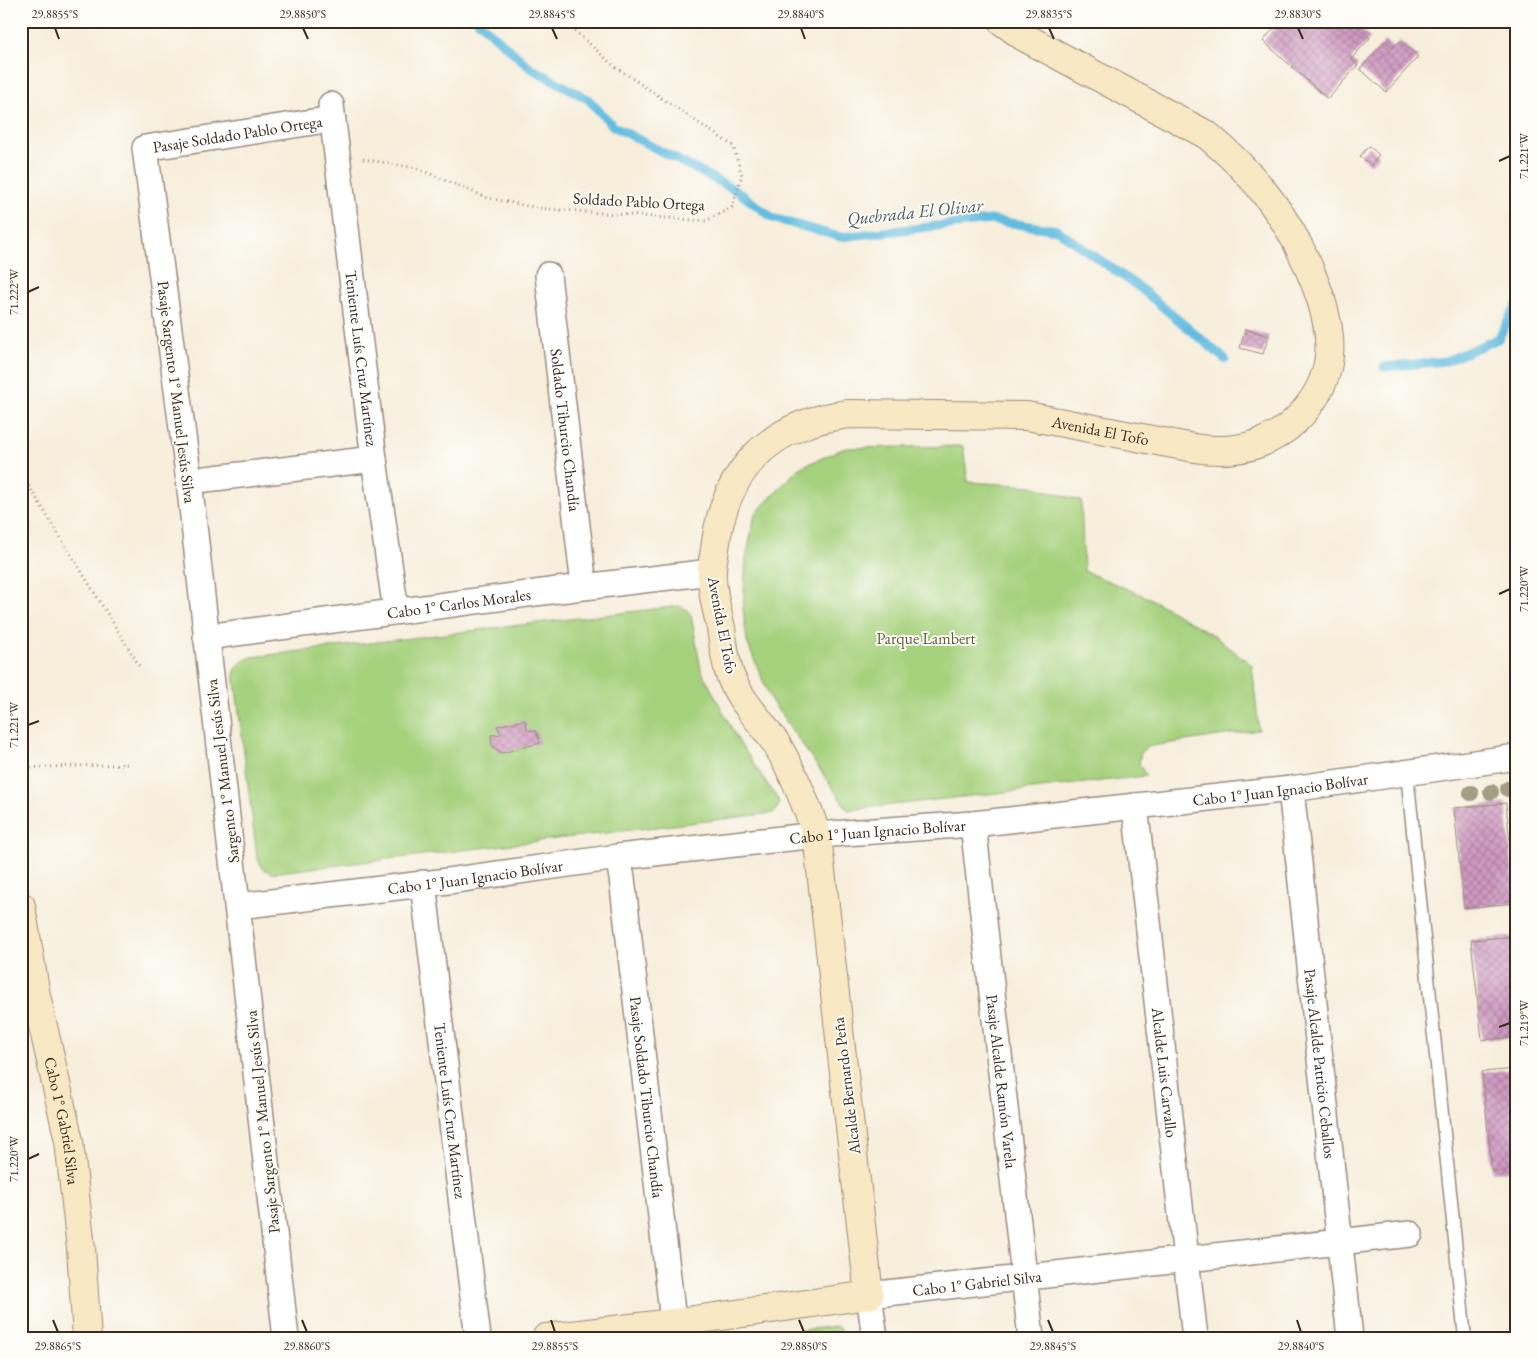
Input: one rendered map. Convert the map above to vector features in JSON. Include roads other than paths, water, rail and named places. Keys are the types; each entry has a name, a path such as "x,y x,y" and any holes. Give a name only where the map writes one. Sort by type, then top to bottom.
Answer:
{"street":[{"name":"Avenida El Tofo","path":"817,835 793,776 777,746 739,693 729,673 712,572 718,525 725,501 736,480 751,460 769,443 789,430 808,422 849,414 1027,416 1201,449 1214,451 1234,450 1255,446 1273,438 1290,426 1316,396 1324,377 1329,357 1330,341 1325,309 1306,261 1291,230 1272,201 1252,176 1230,154 1206,135 1024,37 1002,21"},
{"name":"Pasaje Soldado Pablo Ortega","path":"145,148 331,112"},
{"name":"Teniente Luís Cruz Martínez","path":"331,112 338,155 374,459 396,611"},
{"name":"Pasaje Sargento 1° Manuel Jesús Silva","path":"145,148 189,481 206,637"},
{"name":"Soldado Tiburcio Chandía","path":"548,275 584,586"},
{"path":"189,481 374,459"},
{"name":"Cabo 1° Carlos Morales","path":"206,637 584,586 712,572"},
{"name":"Sargento 1° Manuel Jesús Silva","path":"206,637 238,906"},
{"name":"Cabo 1° Juan Ignacio Bolívar","path":"238,906 618,857 817,835 973,824 1291,789 1517,758"},
{"name":"Pasaje Alcalde Patricio Ceballos","path":"1291,789 1350,1338"},
{"name":"Alcalde Luis Carvallo","path":"1136,806 1195,1338"},
{"name":"Pasaje Alcalde Ramón Varela","path":"973,824 1031,1338"},
{"name":"Alcalde Bernardo Peña","path":"817,835 875,1338"},
{"name":"Pasaje Soldado Tiburcio Chandía","path":"618,857 622,878 674,1330"},
{"name":"Teniente Luís Cruz Martínez","path":"424,883 478,1338"},
{"name":"Cabo 1° Gabriel Silva","path":"21,906 36,994 70,1141 82,1248 87,1338"},
{"name":"Pasaje Sargento 1° Manuel Jesús Silva","path":"238,906 286,1338"},
{"name":"Cabo 1° Gabriel Silva","path":"546,1338 674,1330 870,1295 1410,1234"}],"lane":[{"path":"1407,773 1465,1338"}],"waterway":[{"name":"Quebrada El Olivar","path":"478,21 529,67 588,99 613,126 737,191 773,218 840,237 991,220 1057,230 1140,288 1225,359"},
{"name":"Quebrada El Olivar","path":"1384,367 1446,361 1498,339 1517,305"}],"park label":[{"name":"Parque Lambert","path":"926,638"}]}
